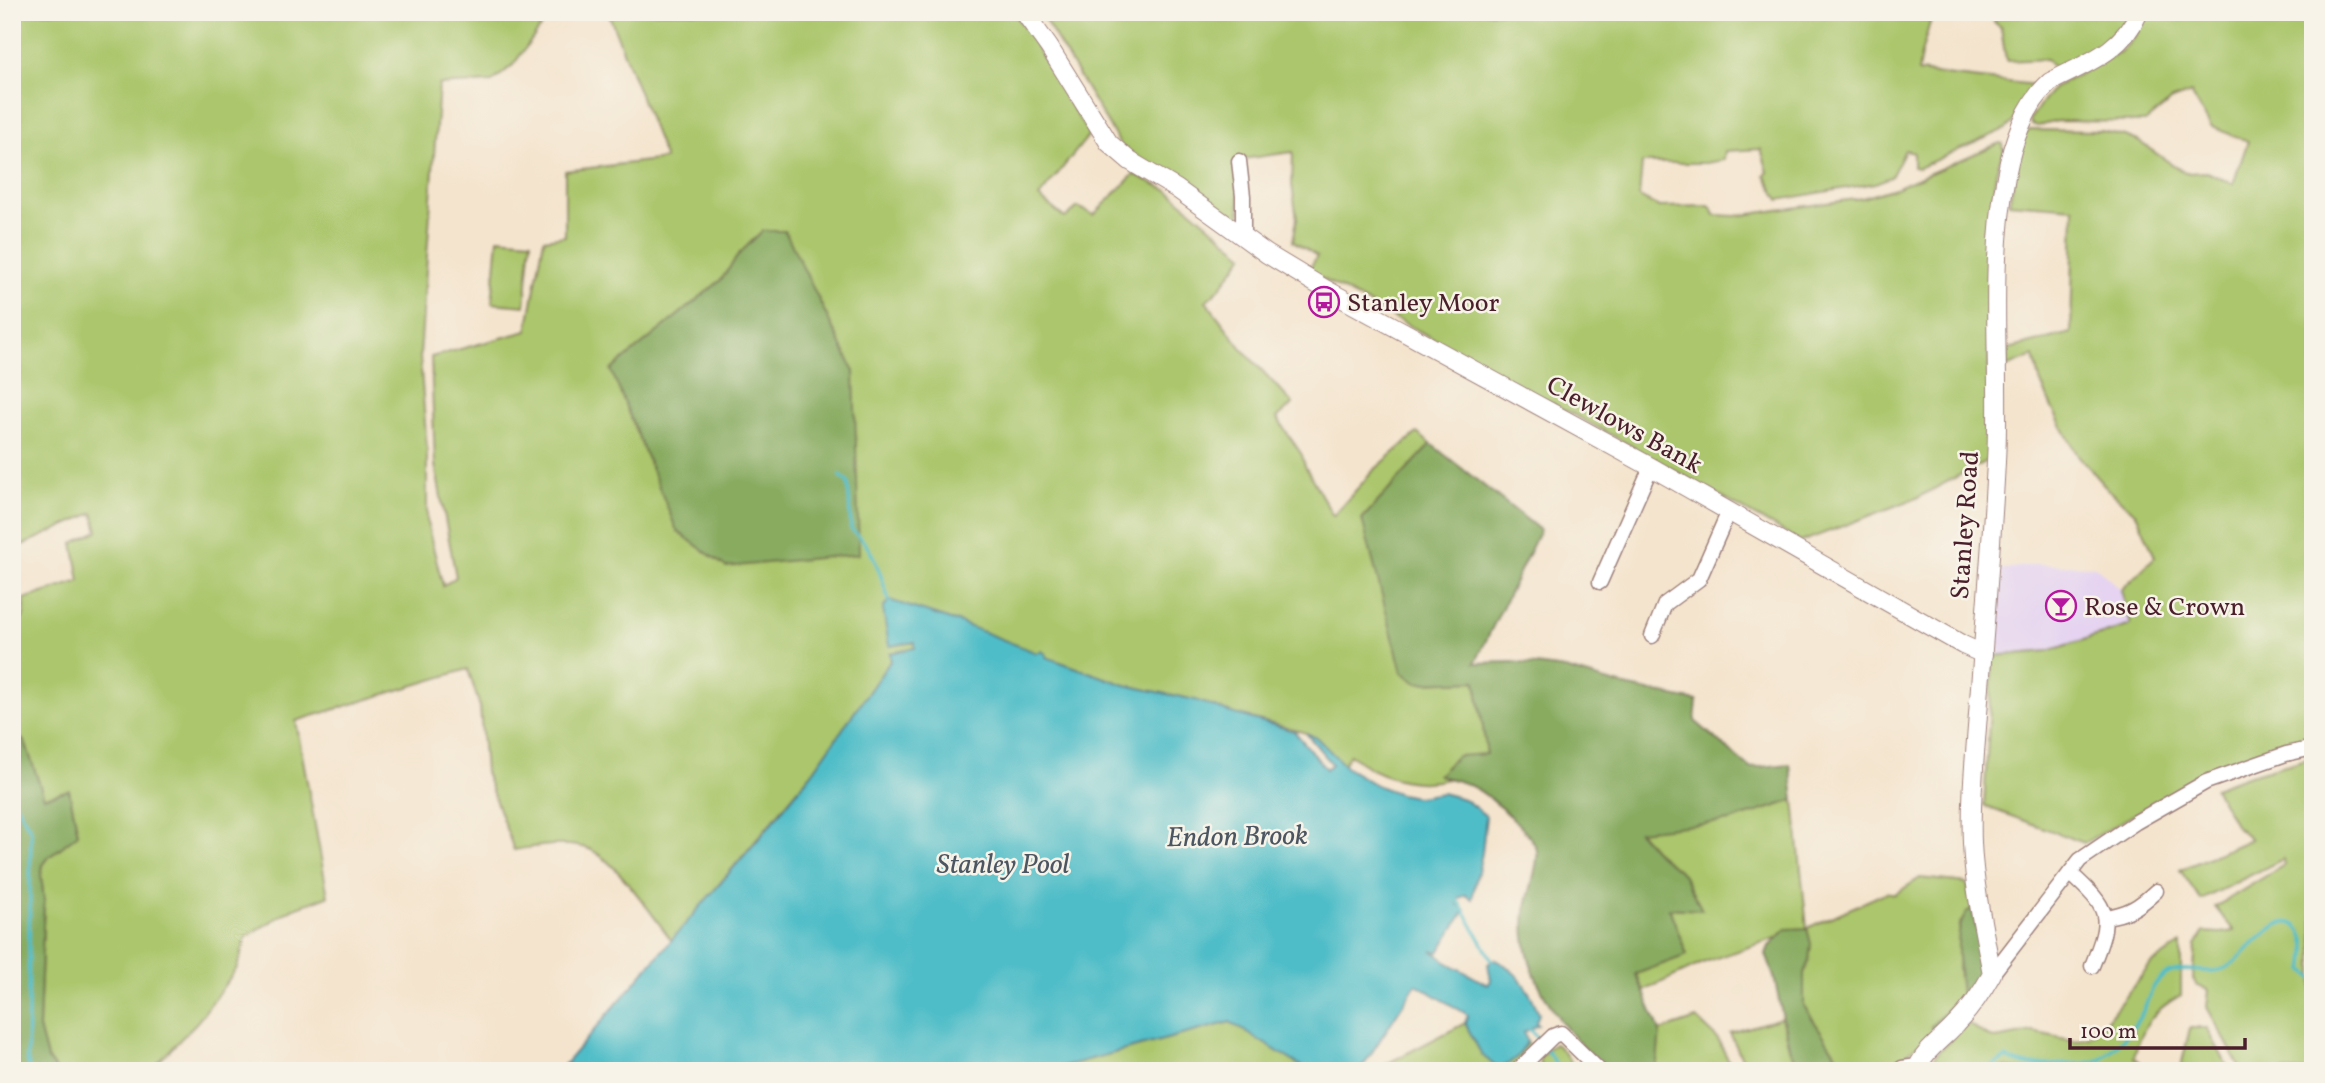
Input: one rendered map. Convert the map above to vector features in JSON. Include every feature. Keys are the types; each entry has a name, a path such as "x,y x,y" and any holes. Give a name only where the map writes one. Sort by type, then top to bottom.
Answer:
{"street":[{"name":"Clewlows Bank","path":"1024,12 1109,143 1130,161 1177,189 1267,254 1325,289 1651,467 1983,654"},
{"name":"Stanley Road","path":"1992,974 1977,894 1972,842 1996,460 1999,228 2012,149 2041,89 2112,49 2133,26 2138,12"},
{"path":"1239,161 1243,196 1243,237"},
{"path":"1600,582 1651,467"},
{"path":"1652,636 1665,604 1699,579 1728,511"},
{"path":"1898,1071 1902,1068 1917,1068 1932,1047 1955,1026 1978,999 1992,974 2080,860 2136,822 2206,782 2286,754 2313,748"},
{"path":"2070,873 2099,902 2105,917 2105,933 2092,966"},
{"path":"2105,917 2125,914 2140,906 2155,891"},
{"path":"1517,1071 1549,1040 1561,1033 1600,1071"}],"shaded area":[{"name":"Rose & Crown","path":"2037,564 2095,566 2121,590 2132,625 2048,651 1993,656 1998,570"}],"green space":[{"path":"12,12 552,12 513,65 492,82 439,85 420,356 427,450 427,523 443,586 456,577 435,465 431,357 527,331 544,239 565,236 565,171 665,159 608,12 1013,12 1089,135 1039,197 1065,218 1078,207 1094,215 1134,174 1169,191 1244,255 1220,288 1206,301 1244,351 1293,404 1277,418 1302,455 1305,466 1333,516 1373,471 1417,433 1431,444 1362,519 1417,683 1476,681 1487,754 1438,774 1448,779 1422,782 1383,774 1350,754 1343,765 1317,738 1306,733 1195,700 1125,685 960,623 889,601 890,646 915,642 915,648 890,653 891,660 812,773 672,941 622,877 600,855 589,849 562,845 514,850 485,772 480,707 468,669 296,721 328,896 292,909 246,937 237,968 198,1021 150,1071 57,1071 47,1058 39,1028 44,900 41,875 43,865 49,857 78,833 69,790 44,798 25,742 12,732 12,631 23,616 24,599 80,581 73,543 98,531 93,513 12,550","holes":["739,254 858,553 809,557 611,370 721,280"]},
{"path":"1040,12 1933,12 1918,72 2036,85 2014,121 2006,129 1918,168 1913,167 1913,152 1905,150 1891,177 1875,183 1779,200 1765,175 1768,172 1761,149 1725,151 1724,160 1706,163 1642,163 1639,197 1659,207 1710,206 1715,215 1736,216 1862,198 1898,187 1995,145 2003,144 2004,152 1996,175 1992,208 1988,460 1919,497 1801,542 1628,444 1308,271 1317,256 1293,241 1297,219 1292,185 1293,152 1235,160 1241,222 1226,219 1170,172 1149,165 1123,149"},
{"path":"1992,12 2134,12 2113,41 2058,68 2051,66 2047,59 2006,61 2001,28 1993,21"},
{"path":"2188,12 2313,12 2313,743 2302,745 2291,742 2220,766 2084,843 1984,806 1993,656 2048,651 2131,625 2121,590 2155,557 2137,515 2107,488 2077,454 2052,408 2040,380 2034,356 2006,367 2008,349 2071,333 2074,208 2009,203 2023,136 2029,130 2102,131 2125,136 2138,141 2185,173 2207,172 2233,184 2248,141 2211,127 2191,93 2172,100 2145,122 2058,121 2038,126 2031,124 2030,119 2053,88 2120,52 2136,34 2146,13 2182,19"},
{"path":"762,231 785,231 854,371 859,554 726,567 677,531 611,370 721,280 739,254"},
{"path":"498,238 531,241 525,306 492,303"},
{"path":"1431,444 1540,530 1475,663 1513,662 1565,669 1620,685 1697,701 1695,721 1750,768 1790,764 1794,800 1730,821 1638,831 1657,853 1683,874 1702,910 1669,908 1687,955 1636,974 1660,1031 1656,1071 1610,1071 1593,1057 1561,1022 1537,980 1525,935 1525,912 1537,850 1527,834 1509,815 1480,791 1438,775 1457,756 1487,754 1476,681 1417,683 1402,672 1362,519"},
{"path":"12,732 25,742 44,797 69,790 78,834 49,857 43,865 41,875 44,900 39,1028 47,1058 57,1071 12,1071"},
{"path":"2313,757 2313,1071 2242,1071 2207,1007 2209,990 2198,986 2193,979 2196,945 2204,932 2234,931 2215,907 2284,865 2283,859 2201,900 2180,870 2251,839 2236,826 2214,788"},
{"path":"1794,800 1807,928 1887,892 1895,894 1920,878 1967,883 1972,908 1960,923 1958,968 1961,995 1931,1026 1933,1033 1885,1071 1847,1071 1804,1006 1804,973 1809,961 1787,929 1778,937 1705,962 1643,991 1636,974 1687,955 1669,908 1701,910 1683,874 1657,853 1638,830 1730,821"},
{"path":"1972,908 1983,954 1982,977 1972,995 1933,1033 1931,1027 1961,995 1959,936 1965,915"},
{"path":"1807,928 1811,944 1804,973 1804,1006 1847,1071 1802,1071 1790,1051 1774,977 1766,954 1769,946 1787,929"},
{"path":"2181,944 2181,995 2150,1020 2134,1057 2151,1071 2028,1071 2004,1067 1991,1071 1926,1071 1938,1052 1968,1023 1996,1039 2033,1032 2076,1041 2090,1036 2101,1027 2151,964"},
{"path":"1781,1018 1790,1051 1802,1071 1748,1071 1730,1033"},
{"path":"1697,1019 1717,1038 1734,1071 1656,1071 1660,1031"},
{"path":"1230,1022 1309,1071 1046,1071"},
{"path":"1465,1023 1482,1055 1517,1056 1527,1042 1533,1051 1513,1071 1373,1071"},
{"path":"2190,1028 2207,1028 2230,1071 2180,1071"},
{"path":"1555,1044 1578,1071 1542,1071 1539,1059"}],"water":[{"name":"Stanley Pool","path":"889,600 960,623 1037,653 1041,651 1046,657 1125,685 1195,700 1294,731 1326,769 1332,764 1306,733 1317,738 1347,768 1378,786 1417,797 1442,793 1464,799 1486,816 1482,853 1472,899 1466,895 1459,898 1457,904 1465,910 1439,952 1432,950 1445,961 1488,985 1491,980 1488,964 1496,959 1522,983 1539,1014 1536,1022 1538,1025 1524,1032 1527,1042 1518,1056 1500,1070 1482,1055 1465,1023 1468,1015 1416,984 1360,1071 1309,1071 1230,1022 1046,1071 559,1071 812,773 891,660 890,653 915,648 915,642 889,646 883,609"}],"waterway":[{"path":"840,475 848,483 851,529 871,552 889,600"},
{"name":"Endon Brook","path":"12,798 31,830 27,1059 30,1071"},
{"name":"Endon Brook","path":"1455,899 1494,964"},
{"name":"Endon Brook","path":"1984,1071 2006,1058 2032,1065 2096,1061 2110,1052 2129,1032 2161,978 2176,971 2211,971 2228,967 2263,935 2283,923 2292,923 2303,934 2306,949 2304,971 2313,978"},
{"name":"Endon Brook","path":"1530,1029 1540,1042"},
{"name":"Endon Brook","path":"1545,1048 1561,1071"}],"place":[{"name":"Stanley Moor","path":"1324,302"},
{"name":"Rose & Crown","path":"2061,606"}]}
